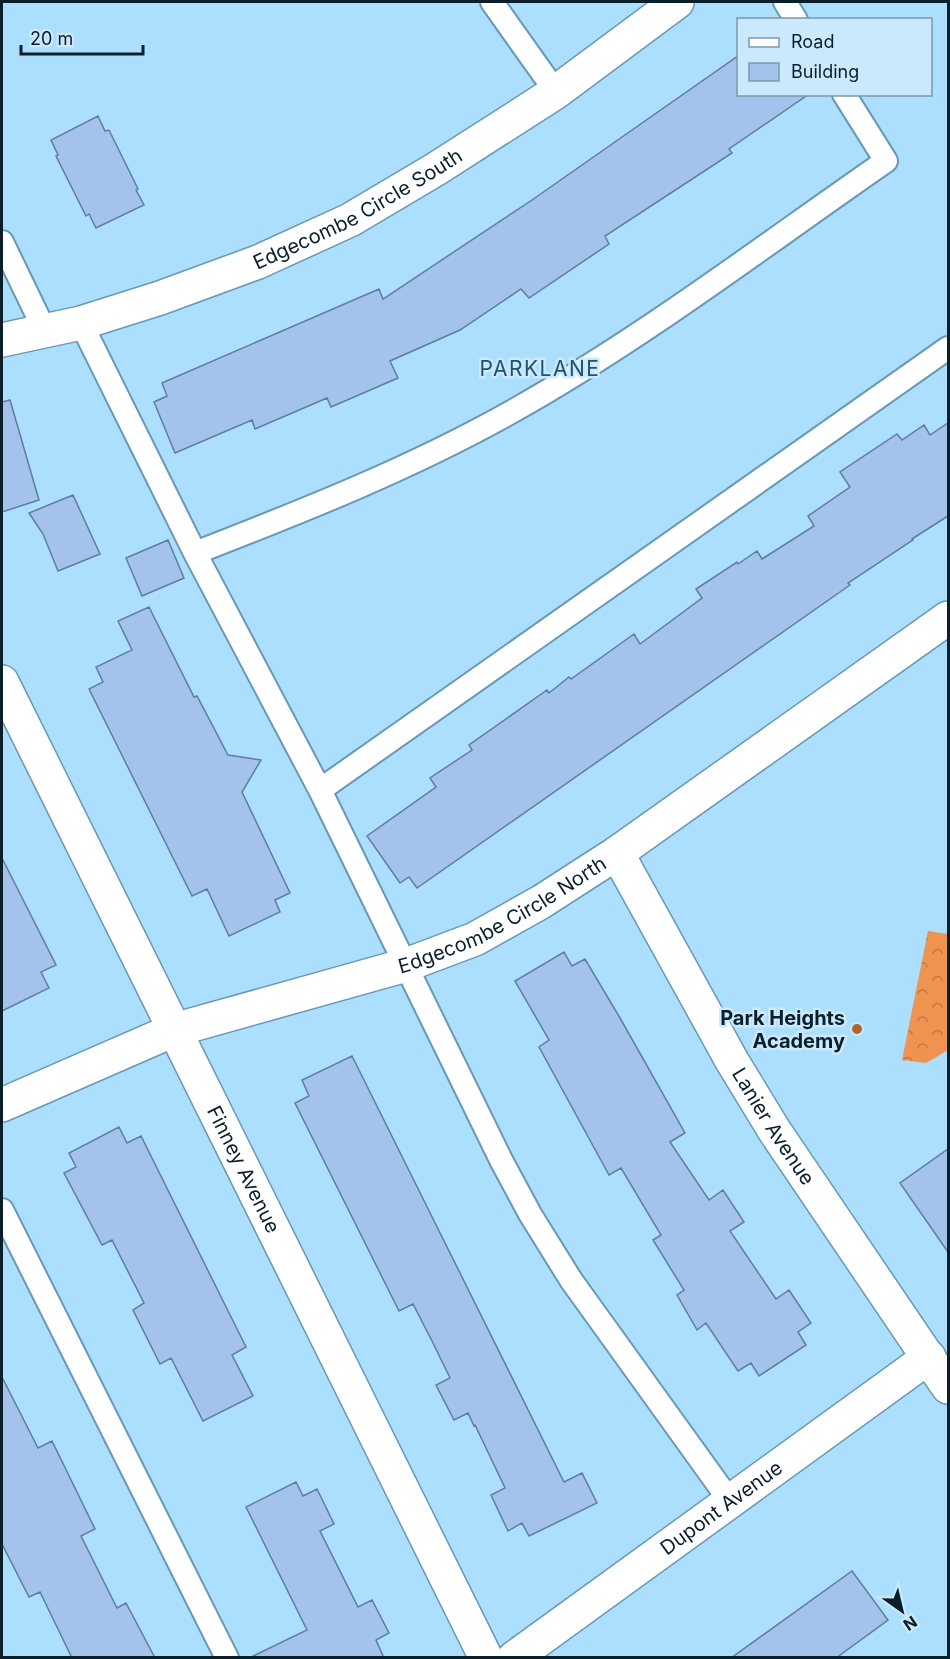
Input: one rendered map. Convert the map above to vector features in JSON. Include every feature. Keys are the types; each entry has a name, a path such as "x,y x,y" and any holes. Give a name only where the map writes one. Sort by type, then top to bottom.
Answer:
{"street":[{"name":"Edgecombe Circle South","path":"2,340 81,322 160,298 258,262 350,220 436,169 556,92 677,2"},
{"name":"Edgecombe Circle North","path":"2,1105 174,1030 406,965 475,939 542,902 617,853 948,618"},
{"name":"Finney Avenue","path":"2,682 486,1658"},
{"name":"Lanier Avenue","path":"617,853 732,1061 774,1130 948,1387"},
{"name":"Dupont Avenue","path":"514,1658 928,1357"}],"lane":[{"path":"492,2 556,92"},
{"path":"785,2 795,18"},
{"path":"195,554 316,506 427,456 512,412 604,357 886,161 845,96"},
{"path":"2,242 45,331"},
{"path":"81,322 195,554 320,789 496,1150 530,1214 571,1280 730,1501"},
{"path":"320,789 948,348"},
{"path":"2,1210 227,1658"}],"green space":[{"path":"928,931 948,934 948,1050 926,1063 902,1060"}],"building":[{"path":"737,57 737,96 806,96 729,149 732,153 605,236 609,244 529,298 521,289 460,330 390,361 398,378 331,407 327,398 255,429 252,420 175,453 154,402 167,396 162,383 379,289 383,299 532,200"},
{"path":"98,116 105,131 109,130 144,205 96,228 89,214 86,216 56,156 58,155 51,140"},
{"path":"10,400 39,500 2,512 2,402"},
{"path":"948,423 948,516 848,583 850,585 417,888 409,877 400,883 367,836 436,787 430,778 472,750 469,745 547,690 549,693 569,677 571,679 634,634 640,644 702,598 696,589 737,562 738,564 757,551 762,559 814,526 808,516 850,487 840,472 897,434 902,440 924,425 930,435"},
{"path":"73,495 100,554 58,571 43,534 29,513"},
{"path":"168,540 184,578 142,596 126,558"},
{"path":"149,607 194,697 197,696 228,755 261,760 242,792 290,893 275,900 280,912 229,936 207,889 192,896 89,689 103,682 96,667 132,650 118,621"},
{"path":"2,858 56,965 41,972 49,988 2,1011"},
{"path":"564,952 572,966 585,959 685,1133 670,1142 709,1200 723,1190 744,1222 730,1231 776,1299 789,1290 811,1323 798,1332 806,1345 759,1376 751,1363 738,1371 706,1323 697,1330 677,1295 684,1290 653,1240 661,1235 621,1168 609,1175 539,1047 549,1040 515,981"},
{"path":"352,1056 564,1482 582,1473 597,1503 529,1536 522,1523 508,1531 491,1495 505,1488 475,1425 468,1413 454,1420 436,1385 450,1378 432,1341 413,1304 399,1311 295,1103 309,1096 302,1080"},
{"path":"119,1127 127,1143 141,1136 246,1347 232,1355 253,1396 203,1421 171,1358 160,1364 133,1310 144,1303 112,1240 102,1245 64,1173 76,1167 69,1153"},
{"path":"948,1149 948,1252 900,1183"},
{"path":"2,1377 38,1448 52,1441 95,1529 81,1536 117,1608 126,1603 155,1658 72,1658 40,1592 29,1597 2,1544"},
{"path":"296,1482 303,1496 317,1489 334,1524 320,1531 358,1607 372,1600 389,1633 376,1640 384,1658 249,1658 307,1630 246,1507"},
{"path":"852,1571 888,1620 836,1658 731,1658"}],"place":[{"name":"Park Heights Academy","path":"857,1029"}],"district":[{"name":"PARKLANE","path":"540,369"}]}
